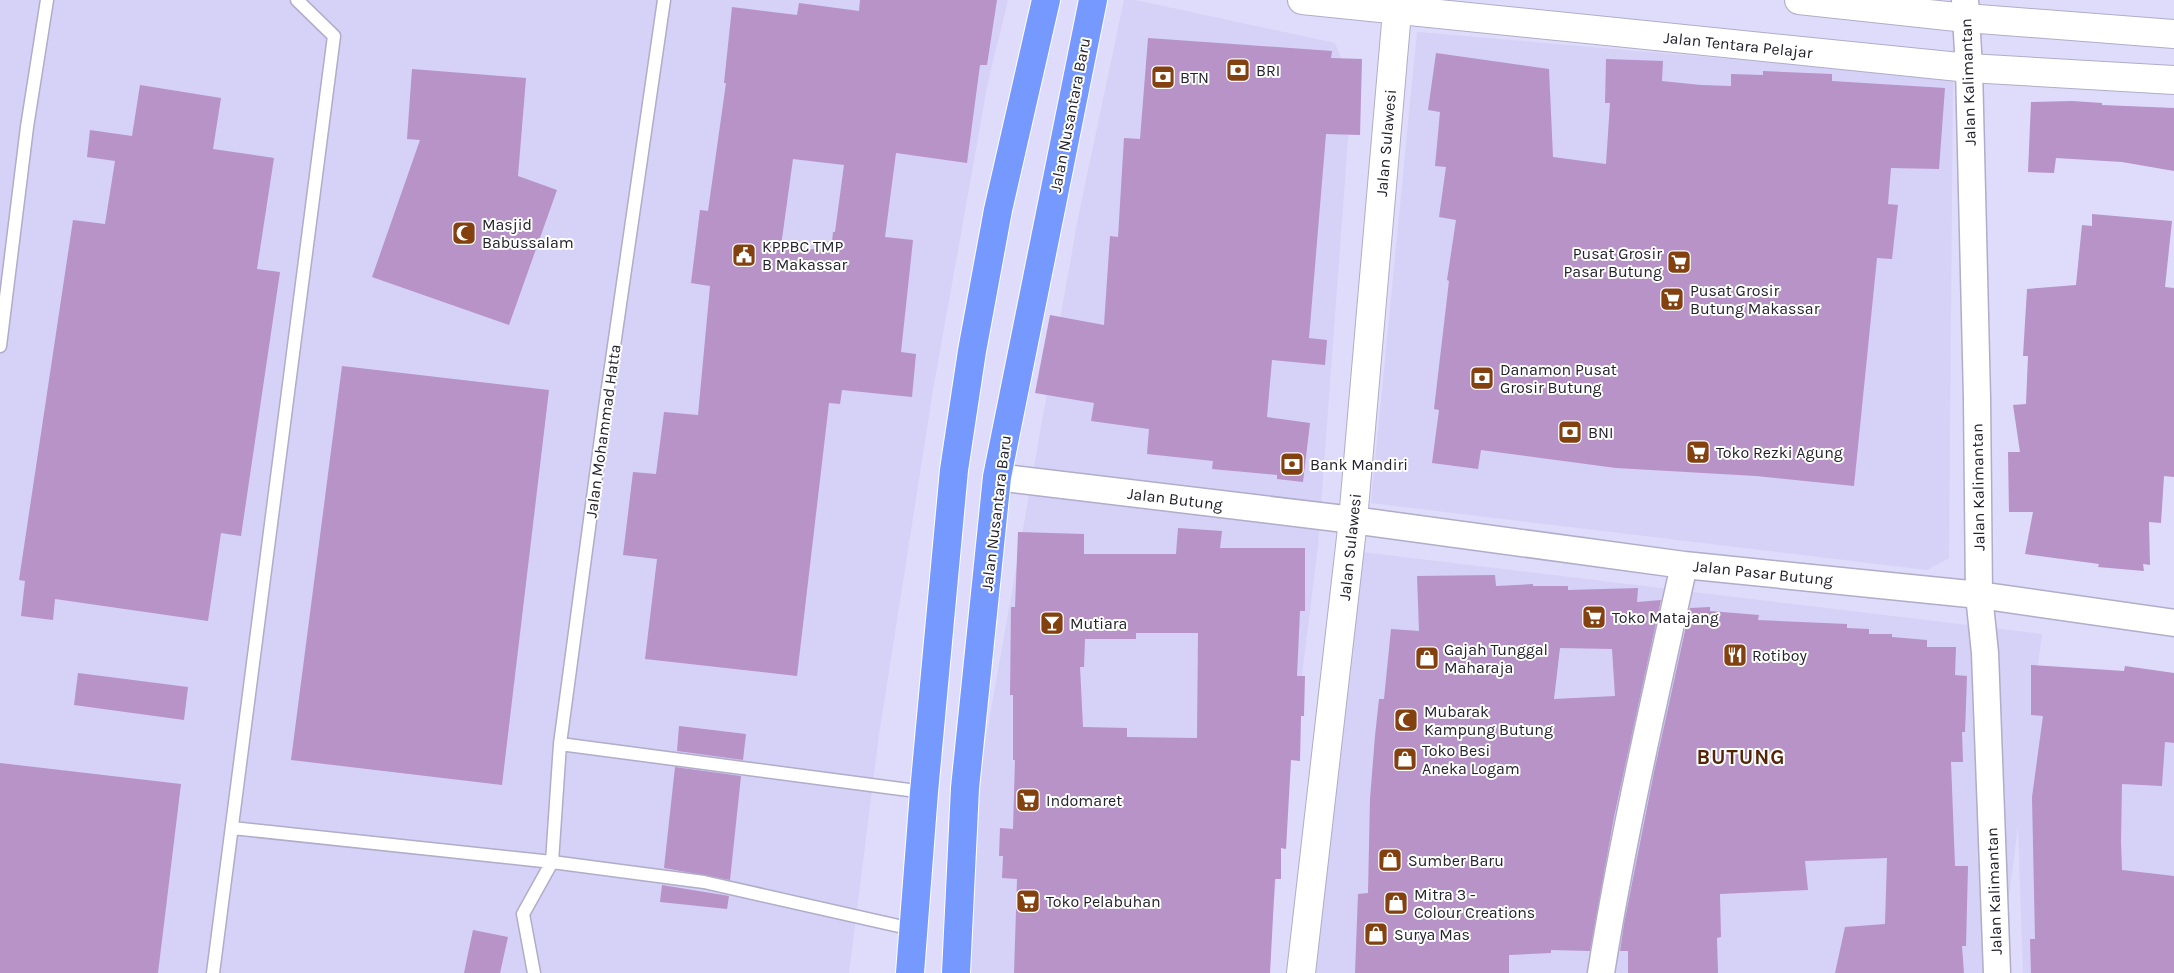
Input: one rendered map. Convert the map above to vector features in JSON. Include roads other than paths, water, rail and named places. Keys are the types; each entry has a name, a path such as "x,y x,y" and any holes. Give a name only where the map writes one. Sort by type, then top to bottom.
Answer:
{"highway":[{"path":"910,973 912,929 954,470 972,351 998,210 1046,0"},
{"name":"Jalan Nusantara Baru","path":"956,973 965,788 997,477 1093,0"}],"main road":[{"name":"Jalan Tentara Pelajar","path":"1302,0 1398,5 1969,68 2174,80"},
{"path":"1799,0 1966,9 2174,34"},
{"name":"Jalan Sulawesi","path":"1301,973 1353,520 1398,5"}],"street":[{"name":"Jalan Kalimantan","path":"1966,9 1977,398 1979,595 1985,653 1997,973"},
{"name":"Jalan Butung","path":"997,477 1353,520"},
{"name":"Jalan Pasar Butung","path":"1353,520 1684,565 1979,595 2174,623"},
{"path":"1601,973 1636,788 1684,565"}],"lane":[{"path":"0,339 47,0"},
{"path":"213,973 334,36 297,0"},
{"name":"Jalan Mohammad Hatta","path":"552,862 560,744 605,408 664,0"},
{"path":"560,744 924,792"},
{"path":"232,828 552,862 704,882 912,929"},
{"path":"534,973 523,914 552,862"}],"place":[{"name":"BRI","path":"1238,70"},
{"name":"BTN","path":"1163,77"},
{"name":"Masjid Babussalam","path":"464,233"},
{"name":"KPPBC TMP B Makassar","path":"744,255"},
{"name":"Pusat Grosir Pasar Butung","path":"1679,262"},
{"name":"Pusat Grosir Butung Makassar","path":"1672,299"},
{"name":"Danamon Pusat Grosir Butung","path":"1482,378"},
{"name":"BNI","path":"1570,432"},
{"name":"Toko Rezki Agung","path":"1698,452"},
{"name":"Bank Mandiri","path":"1292,464"},
{"name":"Toko Matajang","path":"1594,617"},
{"name":"Mutiara","path":"1052,623"},
{"name":"Rotiboy","path":"1735,655"},
{"name":"Gajah Tunggal Maharaja","path":"1427,658"},
{"name":"Mubarak Kampung Butung","path":"1406,720"},
{"name":"Toko Besi Aneka Logam","path":"1405,759"},
{"name":"Indomaret","path":"1028,800"},
{"name":"Sumber Baru","path":"1390,860"},
{"name":"Toko Pelabuhan","path":"1028,901"},
{"name":"Mitra 3 - Colour Creations","path":"1396,903"},
{"name":"Surya Mas","path":"1376,934"}],"district":[{"name":"BUTUNG","path":"1741,757"}]}
